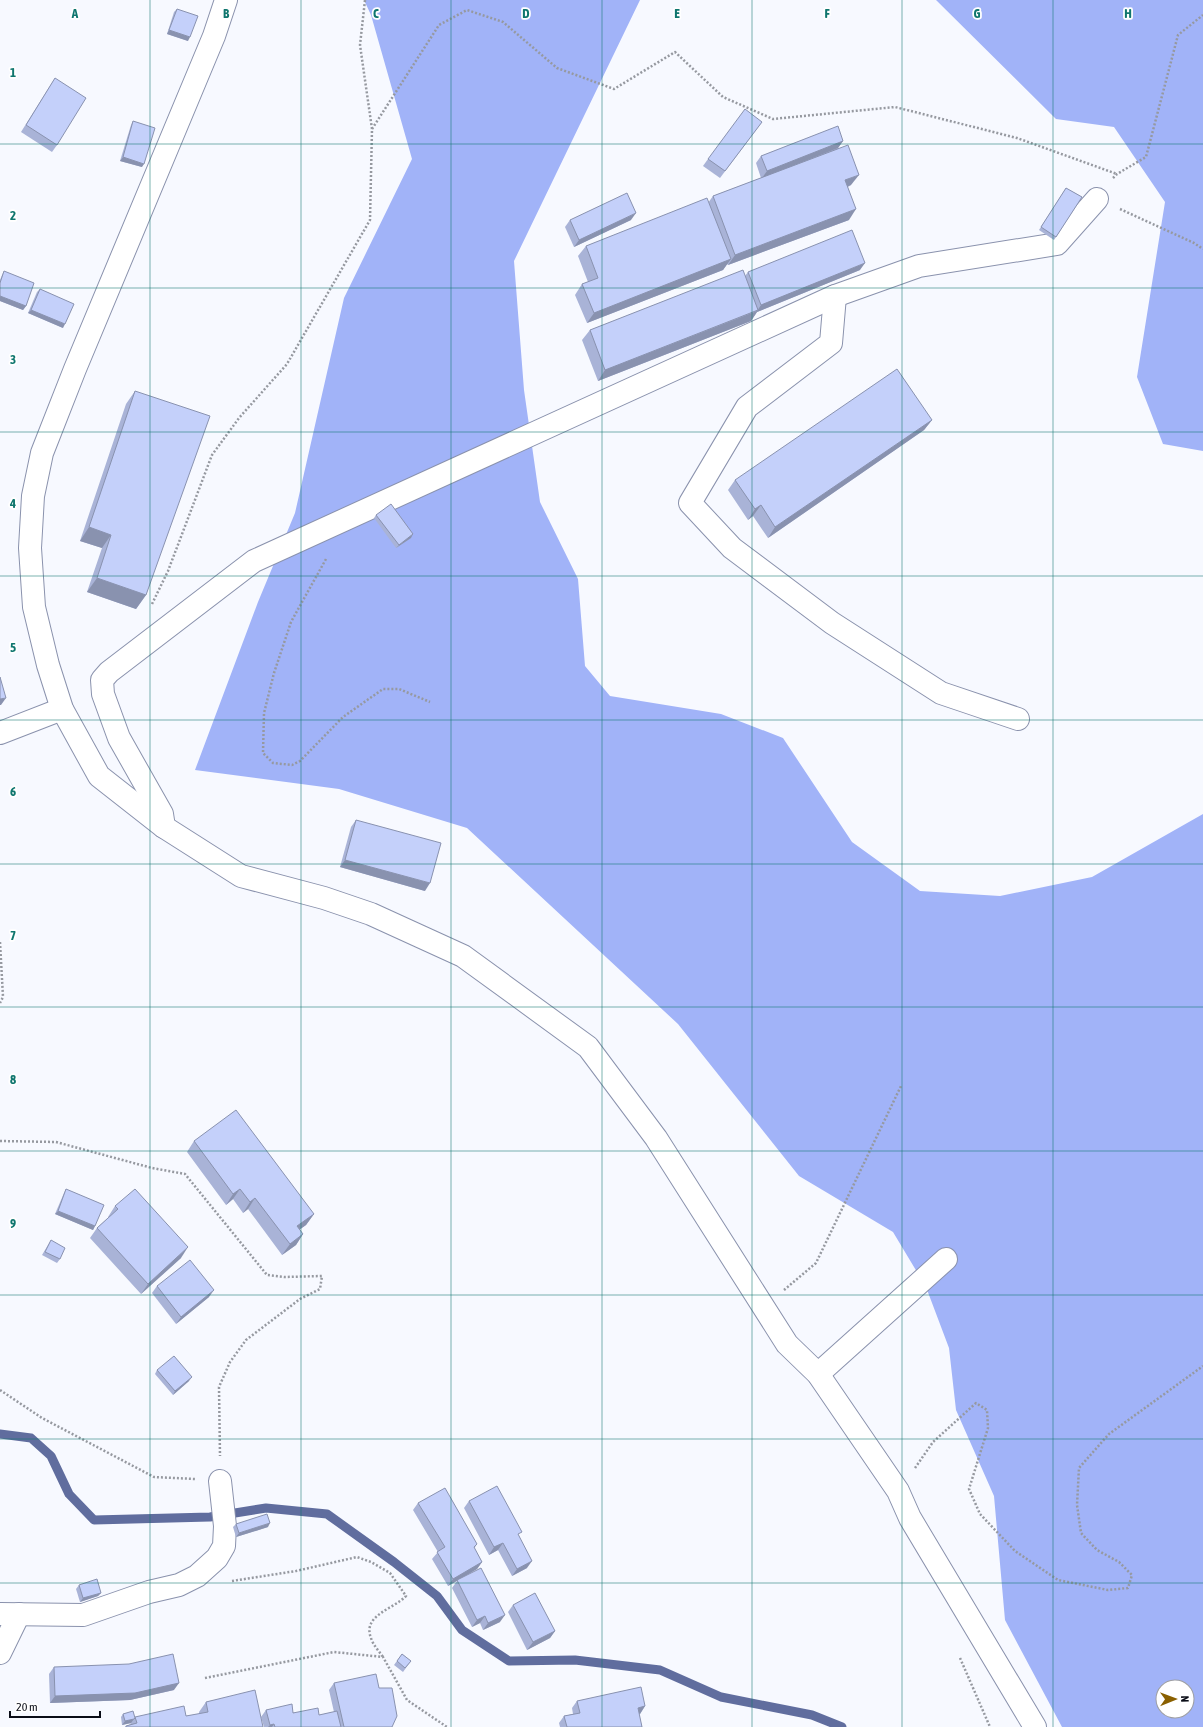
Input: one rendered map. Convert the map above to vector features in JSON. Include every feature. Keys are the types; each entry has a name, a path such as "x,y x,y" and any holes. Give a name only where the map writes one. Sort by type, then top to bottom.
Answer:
{"street":[{"path":"226,0 214,36 75,369 42,453 33,496 30,548 34,607 48,665 62,709 99,776 164,827 241,876 324,898 370,914 463,956 588,1047 656,1138 787,1344 818,1374 898,1491 910,1518 1035,1727"},
{"path":"164,827 162,814 119,738 103,694 102,680 109,672 254,561 835,296 919,266 1057,244 1097,199"},
{"path":"835,296 831,343 747,407 690,503 732,548 832,623 941,693 1018,719"},
{"path":"0,733 62,709"},
{"path":"818,1374 946,1259"},
{"path":"0,1653 9,1614 83,1615 149,1592 179,1585 197,1576 217,1558 224,1546 225,1526 222,1491"}],"path":[{"path":"152,605 171,564 212,455 239,418 287,364 370,220 372,129 360,45 365,0"},
{"path":"372,129 439,25 467,10 503,22 557,68 614,89 675,52 723,97 773,119 895,107 1017,138 1117,174"},
{"path":"1203,15 1178,35 1146,157 1117,174 1097,199 1194,243 1203,249"},
{"path":"328,527 330,549 291,622 274,673 264,713 263,753 273,763 292,764 300,761 343,717 383,689 399,689 430,702"},
{"path":"0,942 3,997 0,1003"},
{"path":"763,1306 816,1263 901,1086"},
{"path":"0,1141 56,1142 152,1168 185,1174 267,1275 284,1277 322,1276 320,1289 300,1299 246,1340 230,1362 219,1387 222,1491 154,1477 42,1418 0,1390"},
{"path":"898,1491 933,1442 976,1403 987,1410 988,1428 969,1489 980,1514 1015,1551 1058,1580 1108,1590 1128,1588 1132,1575 1119,1562 1097,1550 1081,1533 1077,1505 1079,1468 1108,1434 1203,1366"},
{"path":"228,1581 296,1571 357,1557 371,1562 390,1573 406,1596 400,1602 373,1618 369,1626 370,1638 407,1700 447,1727"},
{"path":"205,1678 334,1652 382,1657"}],"shaded area":[{"path":"364,0 640,0 514,261 524,390 540,502 578,579 585,666 610,696 721,714 783,738 852,842 920,891 1000,896 1092,877 1203,814 1203,1727 1062,1727 1005,1620 994,1496 956,1410 949,1348 926,1287 893,1232 799,1176 678,1024 467,828 339,789 195,770 258,602 295,513 344,298 412,159 371,15"},
{"path":"936,0 1203,0 1203,451 1163,444 1137,377 1165,202 1114,127 1056,119"}],"building":[{"path":"177,9 198,16 190,37 169,30"},
{"path":"55,78 86,98 57,145 26,125"},
{"path":"745,109 762,122 725,171 708,159"},
{"path":"133,121 155,128 144,164 123,157"},
{"path":"838,126 843,141 767,171 761,156"},
{"path":"848,145 859,175 845,180 856,209 735,255 713,196"},
{"path":"1066,188 1082,197 1056,237 1041,227"},
{"path":"627,193 636,213 579,240 570,220"},
{"path":"707,198 731,259 594,313 582,284 598,278 586,246"},
{"path":"852,230 865,263 761,305 748,272"},
{"path":"743,270 758,310 605,370 590,330"},
{"path":"4,271 34,283 26,306 0,296 0,283"},
{"path":"40,289 74,304 65,324 31,310"},
{"path":"897,369 932,420 775,527 761,505 755,509 735,480"},
{"path":"135,391 210,416 146,595 97,578 111,535 89,527"},
{"path":"391,504 413,534 399,545 376,515"},
{"path":"0,677 6,698 0,699"},
{"path":"356,820 441,843 430,883 345,860"},
{"path":"236,1110 314,1214 297,1226 303,1234 290,1244 255,1198 250,1202 240,1189 233,1194 194,1141"},
{"path":"66,1189 104,1205 95,1226 58,1211"},
{"path":"135,1189 188,1247 148,1284 97,1228 118,1209 115,1206"},
{"path":"51,1240 65,1248 60,1259 45,1252"},
{"path":"190,1260 214,1290 181,1317 157,1286"},
{"path":"174,1356 192,1377 175,1391 157,1370"},
{"path":"497,1486 522,1532 518,1534 532,1561 517,1569 503,1543 494,1547 469,1501"},
{"path":"445,1488 477,1544 474,1547 482,1562 453,1579 437,1552 445,1547 418,1503"},
{"path":"267,1514 270,1523 239,1533 236,1524"},
{"path":"481,1568 505,1615 488,1623 485,1616 477,1620 457,1580"},
{"path":"97,1579 101,1593 83,1598 79,1585"},
{"path":"535,1593 555,1631 533,1642 513,1605"},
{"path":"173,1654 179,1683 135,1693 55,1696 54,1667 129,1664"},
{"path":"402,1654 411,1661 405,1668 397,1661"},
{"path":"376,1674 379,1688 392,1688 397,1716 392,1727 344,1727 334,1683"},
{"path":"641,1687 645,1706 638,1708 642,1727 567,1727 564,1716 580,1713 577,1701"},
{"path":"255,1690 263,1727 126,1727 137,1723 135,1717 184,1706 186,1716 208,1712 206,1702"},
{"path":"292,1704 293,1713 318,1708 319,1715 337,1711 341,1727 275,1727 274,1724 270,1725 266,1710"},
{"path":"133,1711 135,1718 125,1721 123,1714"}],"waterway":[{"path":"0,1434 31,1438 51,1456 69,1494 94,1520 210,1517 266,1508 327,1514 394,1562 437,1596 462,1630 509,1661 575,1660 660,1670 721,1697 812,1715 842,1727"}]}
